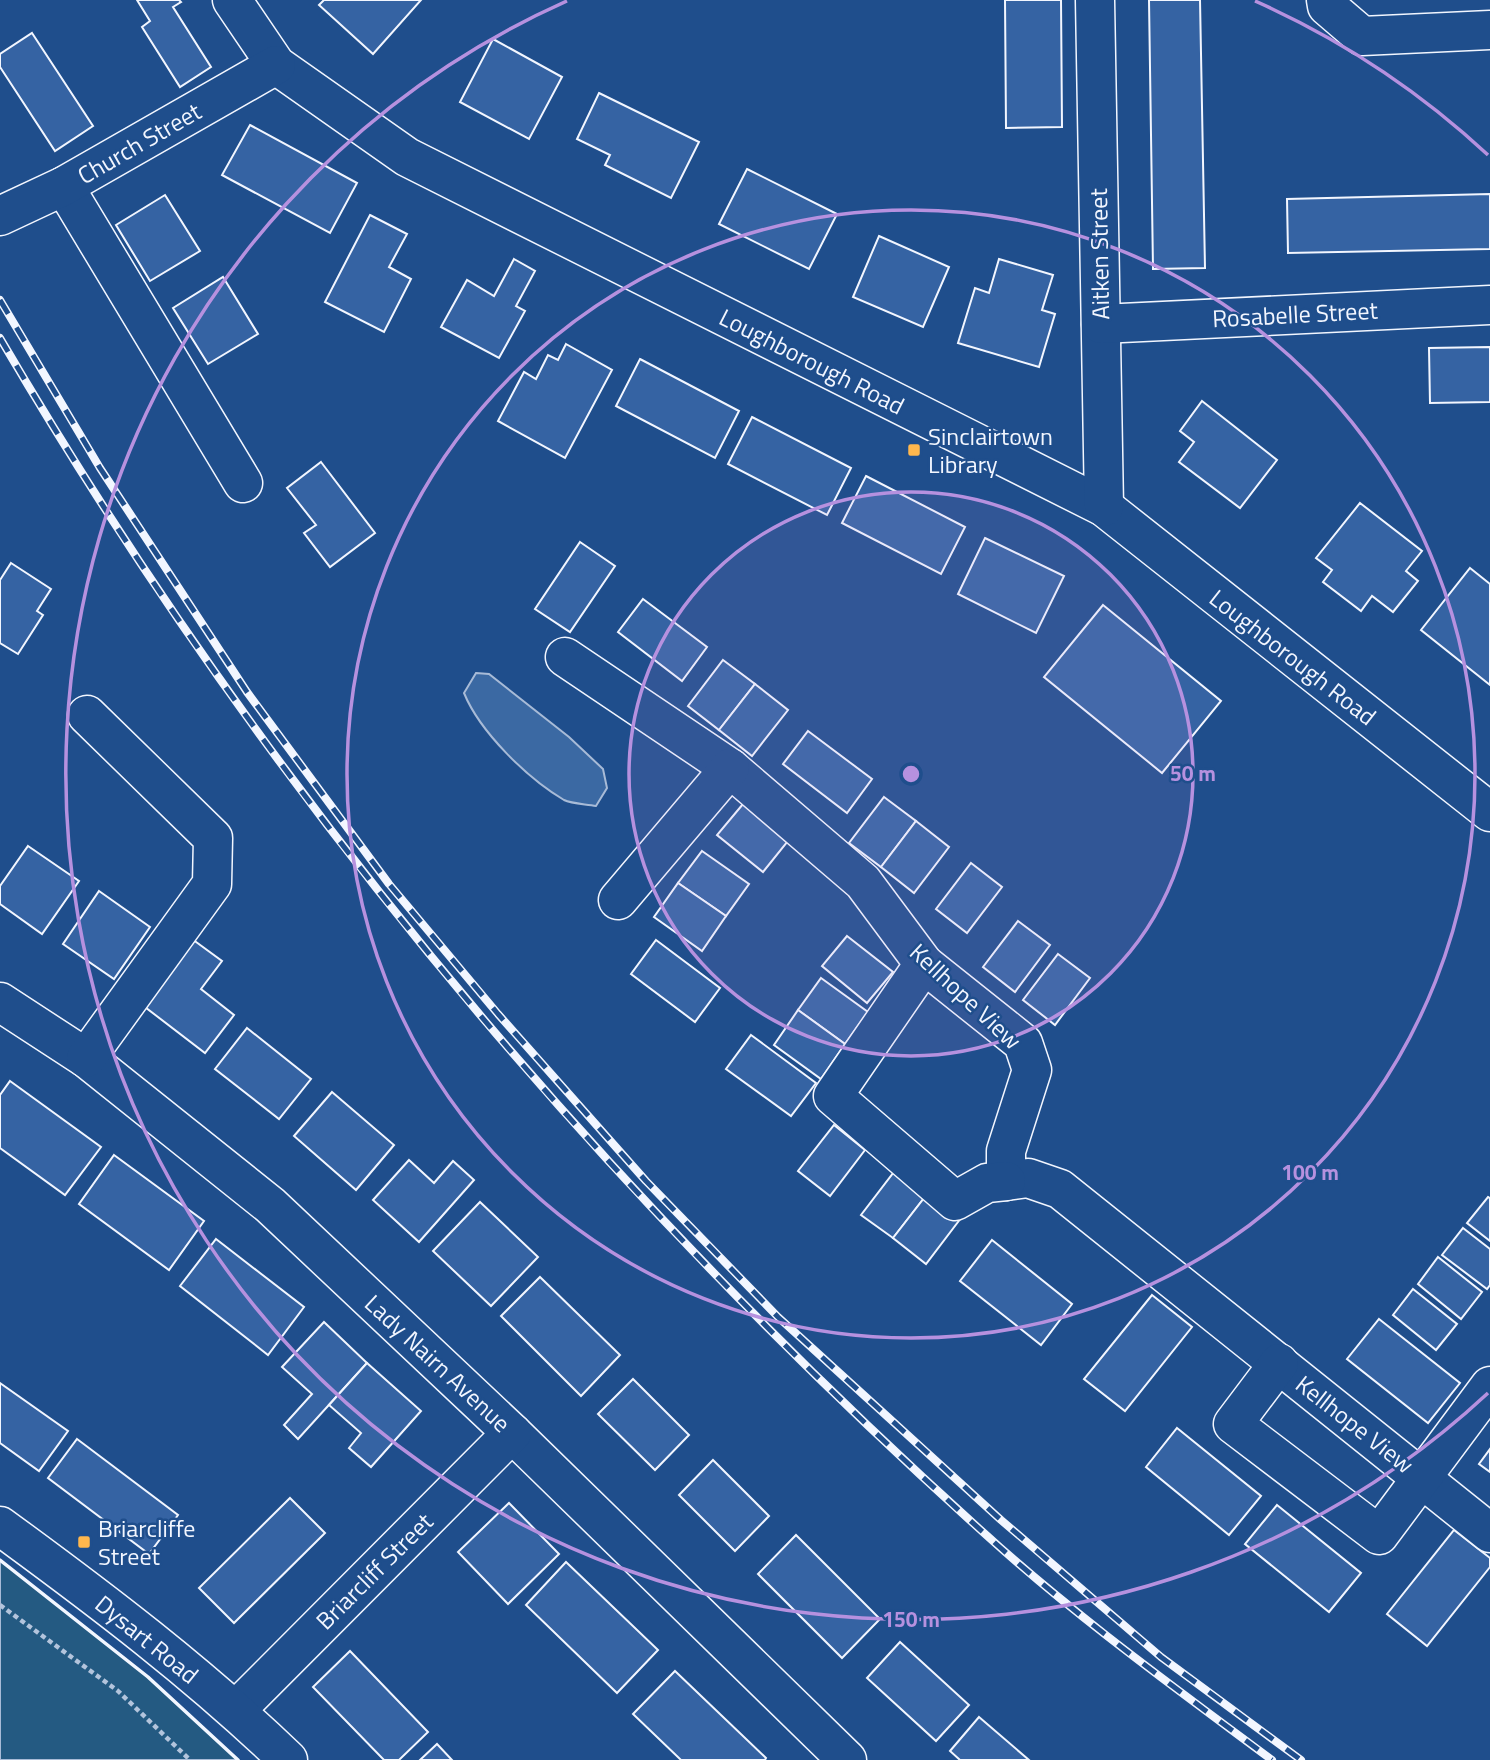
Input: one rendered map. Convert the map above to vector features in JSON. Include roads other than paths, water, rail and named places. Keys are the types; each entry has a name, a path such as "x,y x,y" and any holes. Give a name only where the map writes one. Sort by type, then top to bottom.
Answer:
{"street":[{"name":"Loughborough Road","path":"232,0 276,65 407,157 1104,508 1490,812"},
{"name":"Aitken Street","path":"1095,0 1104,508"},
{"path":"1326,0 1327,6 1362,36 1490,30"},
{"name":"Church Street","path":"13,210 64,186 276,65"},
{"path":"64,186 243,483"},
{"name":"Rosabelle Street","path":"1101,324 1490,304"},
{"name":"Kellhope View","path":"565,657 730,768 863,881 924,964 1023,1043 1032,1070 1006,1151 1006,1181 1028,1178 1060,1189 1490,1533"},
{"path":"86,1058 212,884 213,850 213,838 87,715"},
{"path":"618,900 730,768"},
{"path":"924,964 833,1096 955,1201 987,1183 1006,1181"},
{"name":"Lady Nairn Avenue","path":"0,1002 86,1058 270,1205 512,1433 847,1760"},
{"path":"1279,1363 1233,1424 1379,1535 1490,1386"},
{"name":"Briarcliff Street","path":"236,1710 512,1433"},
{"name":"Dysart Road","path":"0,1526 74,1580 236,1710 288,1760"}],"railway":[{"path":"0,300 100,468 247,692 389,884 498,1014 646,1181 778,1317 1001,1520 1161,1657 1301,1760"},
{"path":"0,338 102,505 211,666 325,822 446,974 572,1120 704,1262 841,1400 984,1533 1089,1622 1272,1760"}],"place":[{"name":"Sinclairtown Library","path":"914,450"},
{"name":"Briarcliffe Street","path":"84,1542"}]}
